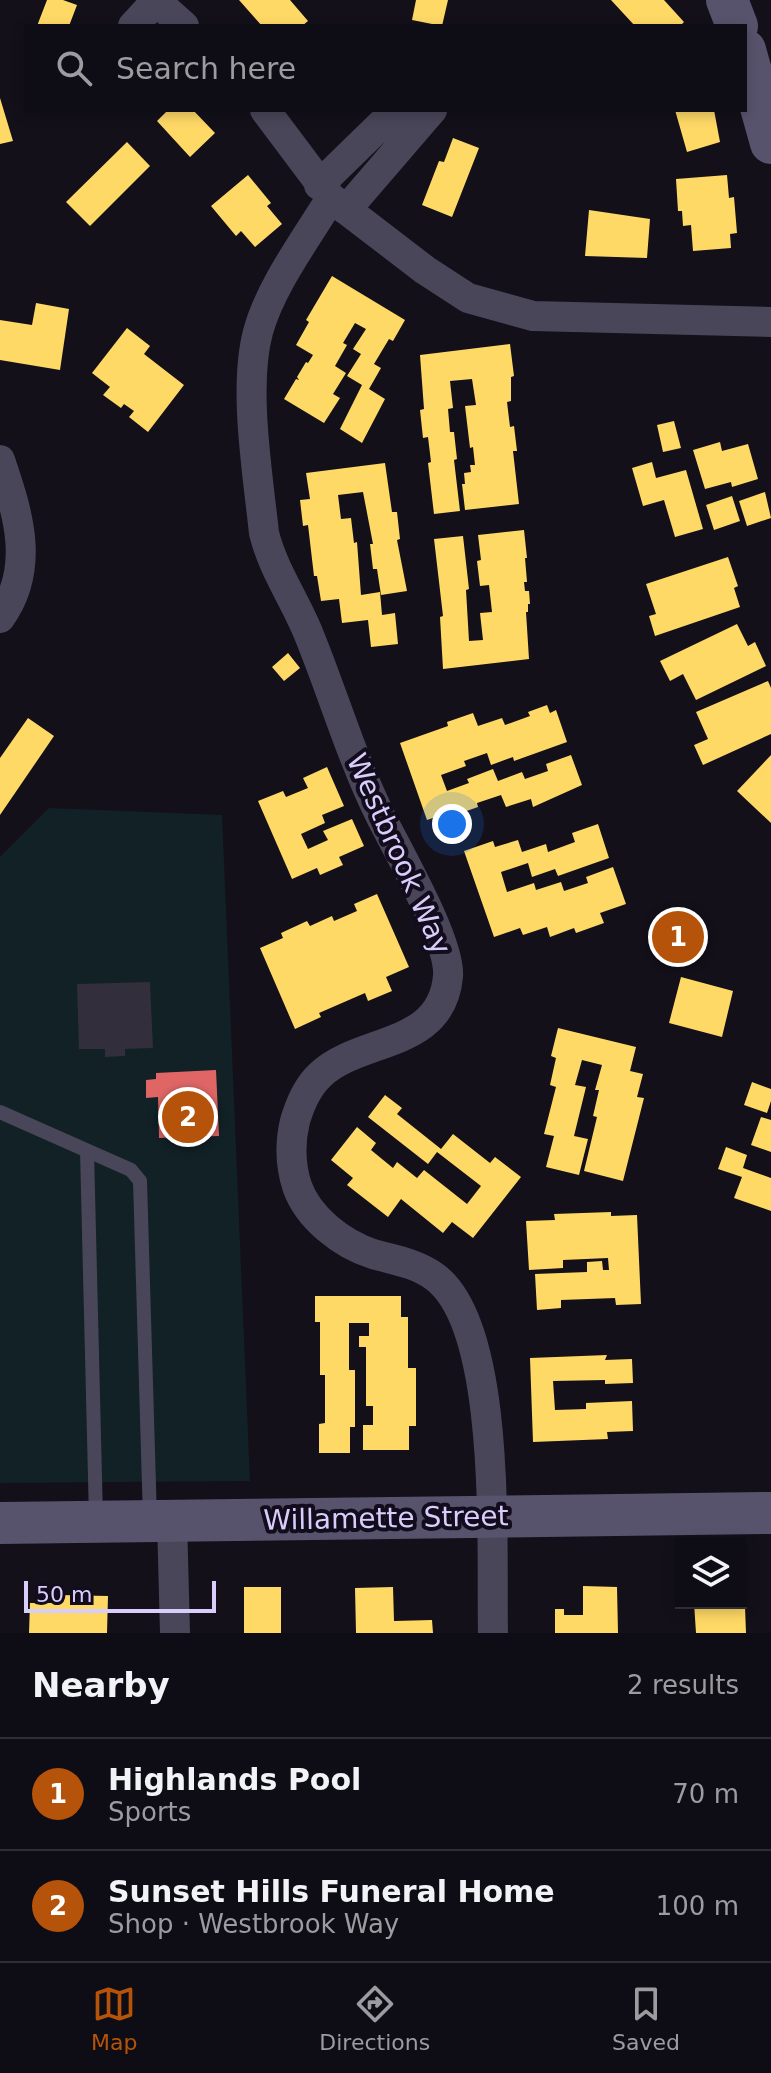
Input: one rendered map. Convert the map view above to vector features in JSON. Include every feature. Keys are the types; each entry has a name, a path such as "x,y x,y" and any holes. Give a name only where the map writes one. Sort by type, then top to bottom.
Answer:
{"main road":[{"path":"727,0 736,24"},
{"path":"747,57 771,143"},
{"name":"Willamette Street","path":"0,1523 771,1513"}],"street":[{"path":"135,24 156,1 181,24"},
{"path":"267,112 332,198 425,270 468,298 533,316 771,322"},
{"path":"332,198 395,112"},
{"path":"332,198 430,112"},
{"name":"Westbrook Way","path":"332,198 293,260 264,313 257,334 253,389 264,533 269,551 309,635 365,782 441,939 449,974 445,994 424,1023 401,1037 331,1066 319,1075 299,1107 291,1145 293,1166 306,1204 334,1234 354,1247 420,1268 447,1287 456,1301 478,1361 485,1395 493,1633"},
{"path":"0,460 17,511 21,560 13,599 0,618"},
{"path":"161,1521 175,1633"}],"lane":[{"path":"0,1112 131,1170 142,1187 161,1521"},
{"path":"87,1151 96,1522"}],"shaded area":[{"path":"49,808 222,815 250,1481 0,1483 0,857"}],"water":[{"path":"664,915 685,921 696,950 692,962 677,968 661,925"}],"building: Homes":[{"path":"47,0 63,0 77,5 70,24 38,24"},
{"path":"239,0 290,0 308,21 304,24 260,24"},
{"path":"416,0 448,0 442,24 412,20"},
{"path":"611,0 664,0 684,22 682,24 633,24"},
{"path":"0,98 13,141 0,144"},
{"path":"166,112 195,112 215,133 190,157 157,121"},
{"path":"676,112 714,112 720,142 687,152"},
{"path":"453,138 479,148 452,217 422,205 439,161 444,162"},
{"path":"127,142 150,166 90,226 66,202"},
{"path":"248,175 271,203 267,206 282,224 255,247 241,231 236,236 211,206"},
{"path":"727,175 729,198 734,197 737,233 730,234 731,248 693,251 691,225 683,226 682,211 678,211 676,179"},
{"path":"589,210 650,219 647,258 585,256"},
{"path":"332,276 405,320 374,364 381,368 369,389 385,399 362,443 340,429 362,385 347,376 361,354 353,349 366,329 355,323 343,343 347,345 335,366 346,373 333,394 340,398 324,423 284,399 313,355 296,345 309,322 306,320"},
{"path":"36,303 69,309 60,370 0,360 0,320 32,325"},
{"path":"127,328 150,346 144,354 184,385 148,432 129,417 134,411 124,404 121,408 103,395 110,387 92,373"},
{"path":"510,344 514,376 511,377 511,401 507,402 517,451 513,451 519,504 465,510 464,473 471,472 470,465 475,465 465,406 476,405 472,379 450,381 453,408 448,409 450,432 454,432 460,511 434,514 428,437 423,438 420,410 424,409 420,355"},
{"path":"674,421 681,448 663,452 657,425"},
{"path":"720,442 722,451 748,444 758,479 732,487 731,482 705,489 693,450"},
{"path":"652,462 656,478 686,470 703,529 675,537 664,500 643,506 632,468"},
{"path":"385,463 392,512 397,512 400,539 397,540 407,591 381,595 377,569 373,569 370,544 373,544 363,492 338,495 341,519 351,518 354,543 357,542 361,595 380,592 382,615 395,613 398,644 371,647 368,620 342,623 339,599 321,601 317,576 314,576 308,525 303,526 300,500 310,499 306,473"},
{"path":"765,492 771,518 747,526 739,501"},
{"path":"732,496 740,521 714,530 706,505"},
{"path":"524,530 527,582 524,582 525,591 529,591 530,604 526,612 529,659 443,669 440,617 443,616 434,539 463,536 469,589 466,590 469,641 483,640 480,613 492,612 489,585 480,586 478,535"},
{"path":"728,557 738,586 734,588 740,607 655,636 649,616 656,614 646,584"},
{"path":"737,624 748,646 755,642 766,666 696,700 683,674 670,681 660,661"},
{"path":"288,653 300,668 284,681 272,667"},
{"path":"768,681 771,688 771,734 703,765 694,745 708,739 696,712"},
{"path":"547,705 550,713 556,710 567,742 514,761 513,757 491,765 487,753 464,761 466,766 441,775 447,791 493,769 498,781 522,772 525,779 548,771 546,764 571,755 582,785 533,807 531,799 506,807 501,795 455,815 453,811 427,820 400,743 448,726 447,722 473,713 478,726 502,718 505,725 530,716 528,712"},
{"path":"28,718 54,736 0,815 0,758"},
{"path":"771,755 771,823 737,791"},
{"path":"327,767 344,806 322,815 325,823 301,834 308,849 328,840 323,831 352,819 364,846 339,857 343,865 320,875 317,868 292,879 258,801 283,791 286,797 308,788 303,778"},
{"path":"598,824 609,858 558,876 555,869 532,877 528,863 501,872 507,892 534,883 536,890 561,882 564,891 588,883 586,877 613,867 626,904 600,913 604,923 576,933 574,928 550,937 547,927 523,935 520,928 494,937 464,851 493,841 495,847 518,840 522,852 546,844 548,852 575,842 572,833"},
{"path":"377,894 409,967 386,977 392,991 368,1001 365,993 319,1013 321,1017 295,1029 260,948 283,938 281,933 307,921 310,926 332,916 334,921 357,911 354,904"},
{"path":"681,977 733,991 722,1037 669,1023"},
{"path":"558,1028 636,1047 630,1071 643,1074 637,1097 644,1098 623,1181 584,1171 597,1117 593,1116 599,1090 595,1090 602,1065 582,1060 575,1085 586,1087 574,1136 588,1139 579,1175 546,1167 554,1136 544,1134 556,1087 550,1085 556,1058 551,1056"},
{"path":"752,1082 771,1089 767,1113 744,1105"},
{"path":"385,1095 402,1108 397,1114 441,1149 453,1134 490,1163 495,1157 521,1177 473,1238 452,1222 443,1233 401,1199 388,1217 347,1185 353,1178 331,1160 357,1127 376,1143 371,1150 393,1168 397,1162 417,1178 424,1170 467,1204 481,1186 437,1152 428,1164 368,1117"},
{"path":"761,1117 771,1120 771,1152 751,1145"},
{"path":"726,1147 747,1155 743,1168 771,1178 771,1211 734,1198 742,1177 718,1169"},
{"path":"611,1212 611,1216 637,1215 641,1304 616,1305 615,1298 561,1300 561,1308 537,1310 535,1274 587,1272 587,1262 602,1261 603,1270 609,1270 608,1258 563,1260 563,1268 529,1270 526,1221 555,1220 554,1214"},
{"path":"315,1296 401,1296 401,1317 408,1317 408,1368 416,1368 416,1426 409,1426 409,1450 363,1450 363,1425 373,1425 373,1406 366,1406 366,1347 359,1347 359,1336 369,1336 369,1323 349,1323 349,1370 355,1370 355,1427 350,1427 350,1453 319,1453 319,1424 325,1423 325,1375 320,1375 320,1322 315,1322"},
{"path":"607,1355 605,1360 632,1359 633,1383 553,1381 555,1410 586,1409 586,1403 632,1401 633,1431 607,1432 608,1439 533,1442 530,1358"},
{"path":"583,1586 617,1587 618,1633 555,1633 555,1609 564,1609 564,1615 583,1615"},
{"path":"244,1587 281,1587 281,1633 244,1633"},
{"path":"393,1587 394,1621 432,1620 433,1633 356,1633 355,1588"},
{"path":"60,1595 108,1596 107,1633 29,1633 30,1603 60,1603"},
{"path":"694,1609 745,1609 746,1633 696,1633"}],"building: Shops":[{"path":"216,1070 219,1136 159,1138 158,1097 146,1098 146,1080 156,1079 156,1073"}],"building: Other":[{"path":"150,982 153,1048 125,1049 125,1056 105,1057 105,1049 79,1049 77,984"}],"place":[{"name":"Highlands Pool","path":"678,937"},
{"name":"Sunset Hills Funeral Home","path":"188,1117"}]}
